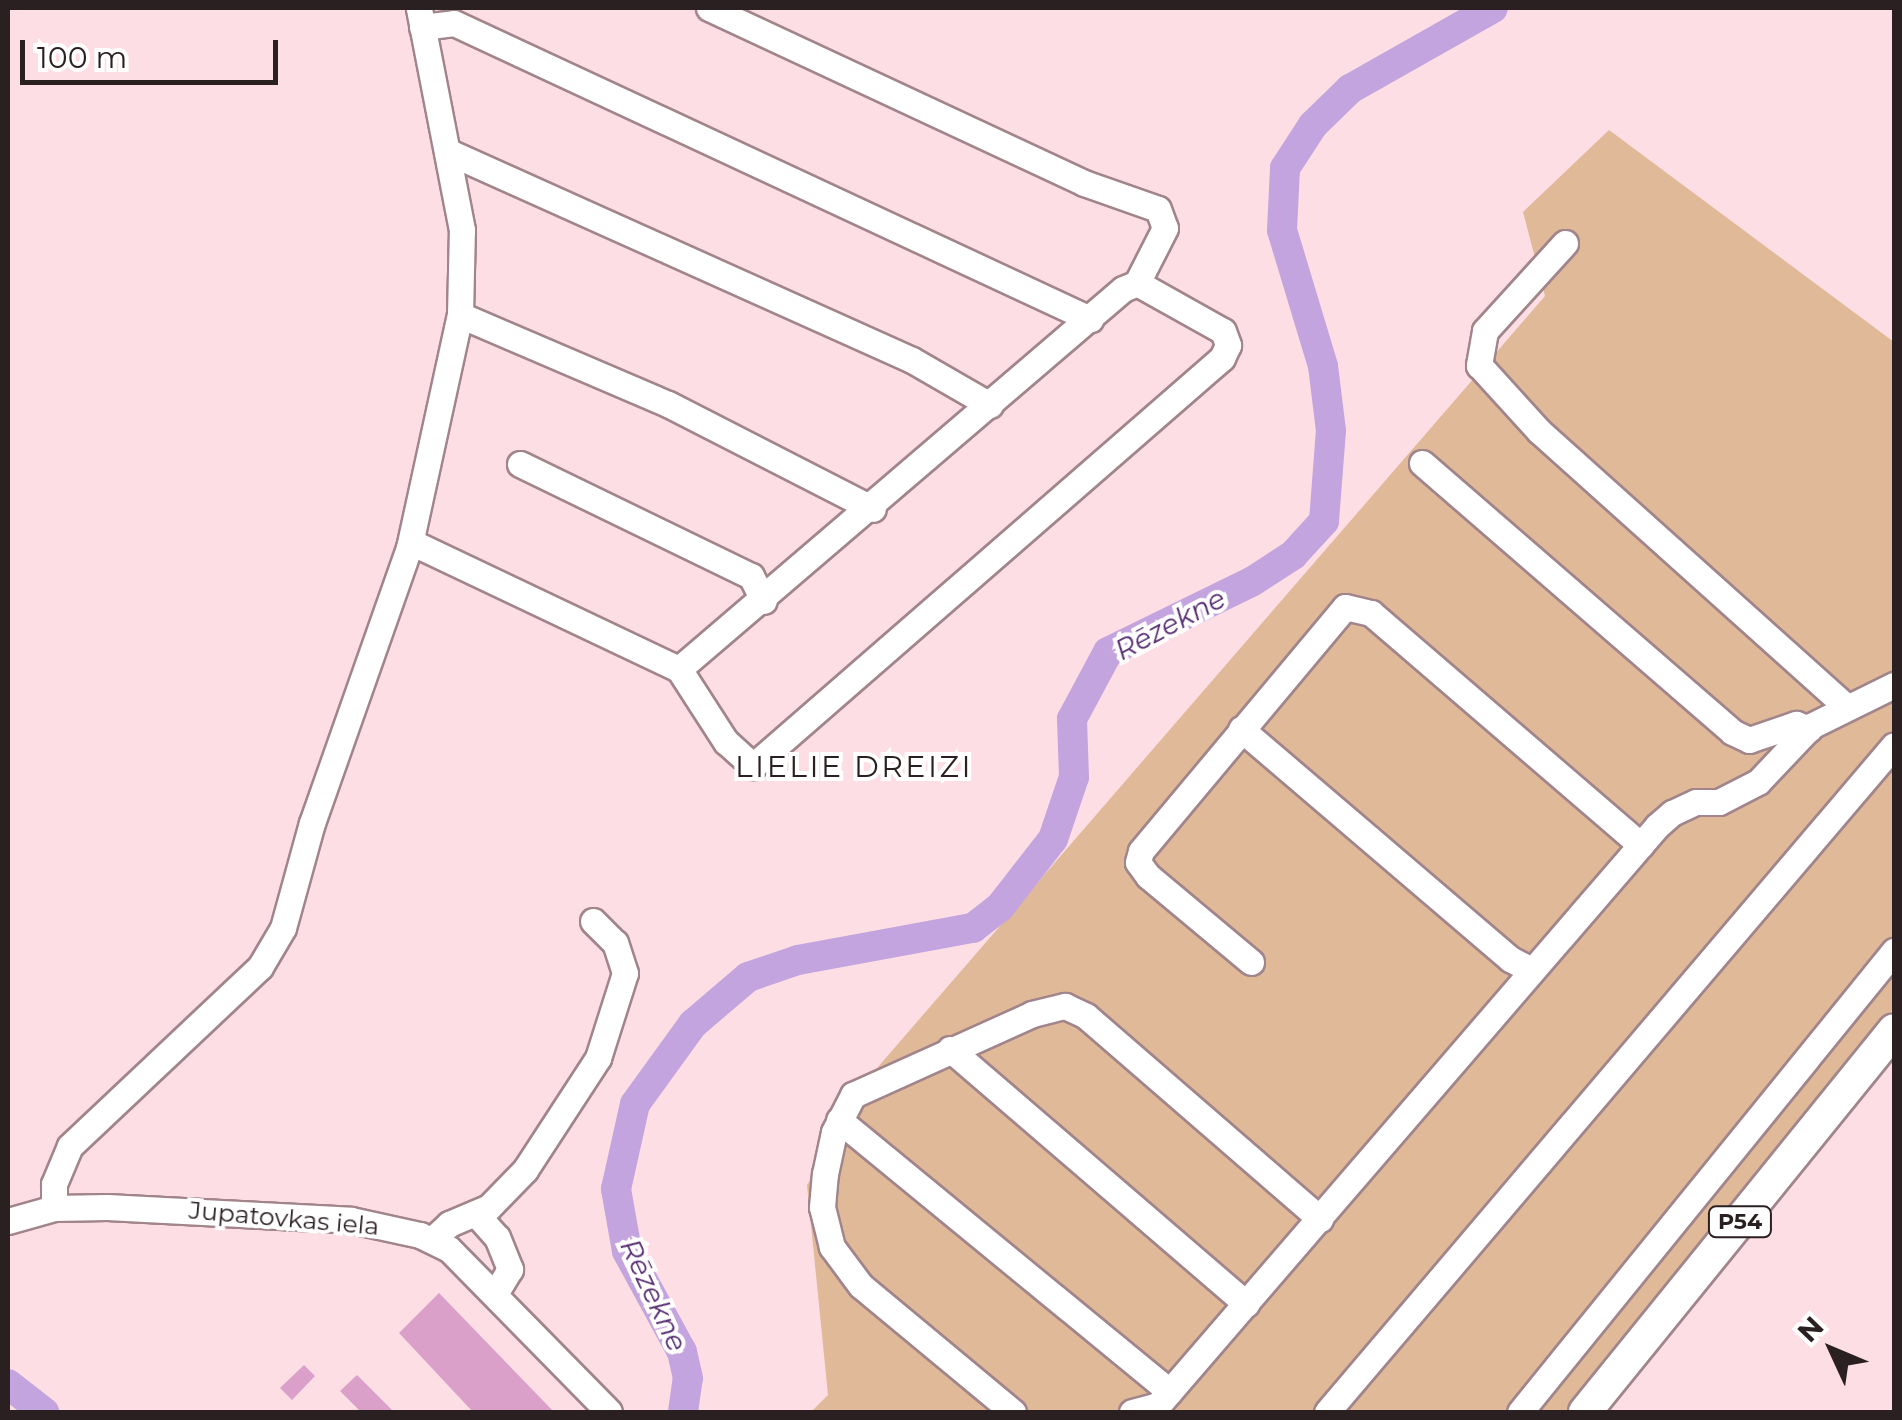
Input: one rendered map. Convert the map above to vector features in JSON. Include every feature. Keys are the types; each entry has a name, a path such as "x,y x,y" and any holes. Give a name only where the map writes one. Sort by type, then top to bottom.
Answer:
{"main road":[{"name":"P54","path":"1584,1412 1894,1030"}],"street":[{"path":"679,669 1137,283 1165,228 1158,210 1084,183 710,8"},
{"path":"54,1208 54,1184 70,1146 260,967 283,928 312,823 411,542 460,315 462,230 451,153 420,17 454,23 988,266 1090,319"},
{"path":"451,153 912,360 990,405"},
{"path":"1565,243 1485,331 1479,365 1539,432 1844,706"},
{"path":"411,542 679,669 726,742 753,766 1222,358 1228,345 1223,331 1137,283"},
{"path":"460,315 668,404 873,509"},
{"path":"1422,463 1732,732 1748,740 1796,724 1809,729"},
{"path":"520,464 752,576 764,601"},
{"path":"1251,962 1138,862 1149,838 1345,608 1362,606 1641,845"},
{"path":"1132,1412 1158,1405 1170,1392 1672,813 1696,802 1719,802 1758,782 1809,729 1844,706 1894,685"},
{"path":"1241,728 1510,959 1532,970"},
{"path":"1327,1412 1894,745"},
{"path":"432,1240 449,1224 476,1214 526,1170 598,1058 626,973 616,943 593,921"},
{"path":"1520,1412 1894,951"},
{"path":"1013,1412 861,1286 832,1248 822,1207 839,1120 852,1095 1053,1006 1076,1009 1320,1219"},
{"path":"950,1049 1246,1304"},
{"path":"839,1120 1170,1392"},
{"name":"Jupatovkas iela","path":"8,1221 54,1208 272,1213 383,1225 432,1240 495,1294 609,1412"},
{"path":"476,1214 497,1236 510,1269 495,1294"}],"shaded area":[{"path":"1609,130 1894,342 1894,1008 1566,1412 811,1412 828,1395 807,1185 865,1082 1545,296 1523,212"}],"building":[{"path":"439,1293 554,1412 473,1412 399,1333"},
{"path":"304,1365 315,1376 292,1400 280,1388"},
{"path":"357,1375 394,1412 361,1412 340,1391"}],"waterway":[{"name":"Rēzekne","path":"683,1412 688,1378 682,1352 627,1251 616,1189 635,1104 693,1024 748,977 798,960 973,928 1000,907 1053,839 1074,777 1072,719 1108,652 1253,581 1293,555 1324,521 1331,431 1323,366 1282,230 1285,168 1313,125 1350,89 1493,8"},
{"path":"8,1384 44,1412"}],"district":[{"name":"LIELIE DREIZI","path":"854,767"}]}
